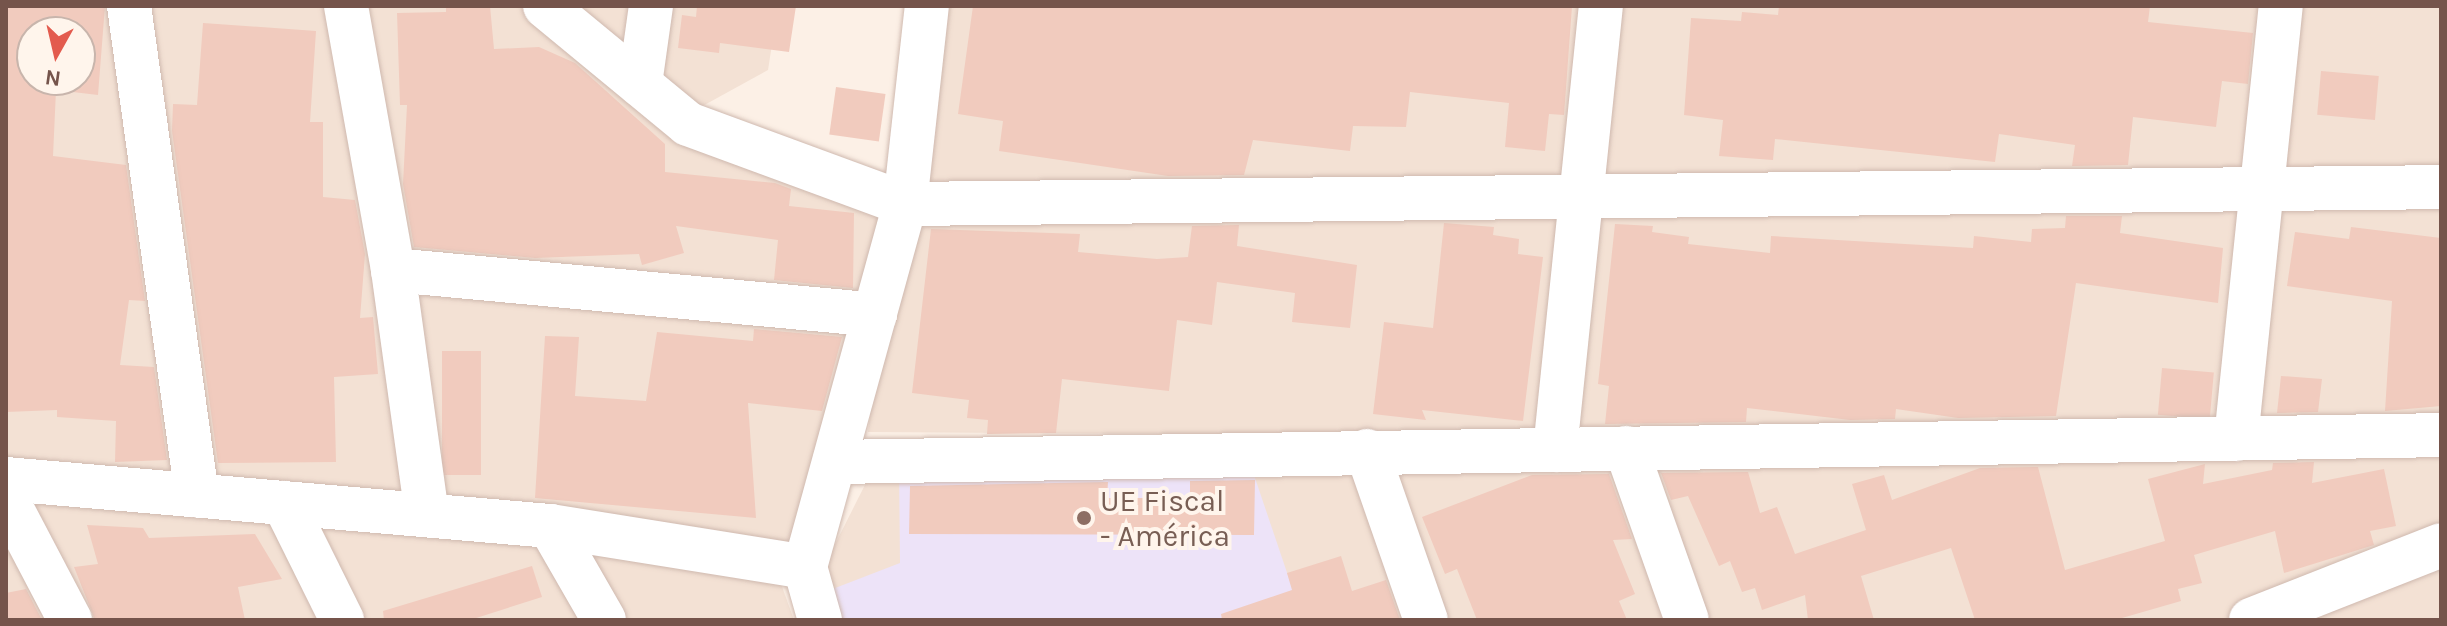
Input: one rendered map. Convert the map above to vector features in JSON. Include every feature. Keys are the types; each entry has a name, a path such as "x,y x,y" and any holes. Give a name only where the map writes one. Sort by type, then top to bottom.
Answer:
{"street":[{"path":"129,6 197,495"},
{"path":"346,6 393,270 427,515"},
{"path":"545,6 688,124 905,204 2441,187"},
{"path":"640,84 651,6"},
{"path":"820,620 805,567 905,204 927,6"},
{"path":"1555,450 1584,196 1601,6"},
{"path":"2236,439 2258,188 2281,6"},
{"path":"393,270 875,315"},
{"path":"835,462 2441,435"},
{"path":"1626,448 1687,620"},
{"path":"1367,451 1426,620"},
{"path":"6,479 550,526 805,567"},
{"path":"6,498 70,620"},
{"path":"284,503 342,620"},
{"path":"550,526 604,620"},
{"path":"2251,620 2299,611 2441,545"}],"shaded area":[{"path":"6,6 535,6 678,132 881,201 846,458 776,570 794,620 6,620"},
{"path":"555,6 778,6 768,70 688,114"},
{"path":"917,6 2441,6 2441,430 2177,440 868,432"},
{"path":"2441,445 2441,620 821,620 811,592 879,457"},
{"name":"UE Fiscal - América","path":"899,468 1253,472 1303,620 840,620 830,590 900,563"}],"building":[{"path":"6,6 105,6 98,95 96,16 16,16 16,96 56,96 53,156 126,165 145,301 129,300 120,365 154,367 167,460 115,462 116,421 57,417 57,410 6,412"},
{"path":"446,6 490,6 494,49 539,47 575,63 665,144 665,172 775,183 791,189 789,206 854,213 853,288 774,280 778,240 676,226 684,253 642,265 639,254 535,258 414,247 403,184 407,105 400,105 397,13 446,12"},
{"path":"697,6 796,6 789,52 720,43 719,53 678,48 682,15 696,17"},
{"path":"973,6 1572,6 1564,115 1549,114 1545,151 1505,147 1509,103 1410,92 1406,127 1353,126 1350,151 1253,140 1244,175 1168,176 999,151 1003,121 958,114"},
{"path":"1779,6 2150,6 2148,22 2253,33 2248,84 2222,81 2216,127 2133,117 2128,165 2072,166 2075,145 1999,134 1995,162 1775,139 1773,160 1719,156 1723,120 1684,115 1691,18 1741,21 1742,12 1778,15"},
{"path":"203,23 316,31 310,122 323,122 323,197 355,200 365,254 360,318 373,317 378,374 334,377 336,462 218,463 172,131 173,104 197,105"},
{"path":"2321,71 2379,76 2375,120 2317,115"},
{"path":"836,87 886,94 879,141 829,135"},
{"path":"2066,216 2122,216 2120,233 2223,248 2218,303 2076,283 2056,416 1958,418 1896,409 1895,419 1850,420 1747,408 1746,422 1605,424 1609,386 1598,384 1615,224 1653,226 1652,232 1689,237 1688,244 1770,253 1771,236 1973,248 1974,236 2031,242 2032,229 2065,228"},
{"path":"1444,223 1494,227 1493,235 1519,239 1518,254 1543,257 1523,421 1422,410 1426,420 1373,414 1384,322 1433,328"},
{"path":"1239,225 1237,246 1357,265 1350,328 1292,322 1295,293 1217,282 1212,325 1177,320 1169,391 1062,379 1056,433 987,434 988,420 967,418 969,400 912,393 931,229 1080,234 1078,252 1157,259 1188,257 1192,226"},
{"path":"2351,227 2441,238 2441,406 2385,411 2392,301 2287,286 2295,232 2349,239"},
{"path":"754,329 842,337 822,411 748,403 756,518 535,498 545,336 579,337 575,396 646,401 657,332 753,341"},
{"path":"442,351 481,351 481,475 442,475"},
{"path":"2162,368 2214,373 2210,419 2158,415"},
{"path":"2281,376 2322,379 2318,412 2277,413"},
{"path":"2314,462 2312,483 2384,469 2396,526 2370,531 2374,545 2284,573 2275,531 2194,555 2202,583 2178,589 2181,601 2115,620 1975,620 1951,548 1861,576 1874,620 1808,620 1805,595 1762,610 1755,588 1742,592 1730,561 1719,566 1688,496 1671,500 1661,473 1748,472 1760,513 1777,507 1795,554 1866,530 1852,484 1884,475 1892,500 1980,468 2038,467 2065,570 2165,541 2148,479 2205,464 2203,484 2272,470 2273,463"},
{"path":"1609,474 1632,539 1613,540 1635,594 1619,601 1627,620 1477,620 1457,569 1445,574 1422,517 1532,475"},
{"path":"1255,480 1254,535 909,534 910,486 1108,482 1107,498 1190,498 1190,481"},
{"path":"87,525 143,528 149,538 255,534 282,579 238,587 245,620 95,620 74,567 98,564"},
{"path":"1341,556 1352,591 1386,580 1400,620 1222,620 1221,614 1292,590 1287,573"},
{"path":"532,566 542,597 470,620 384,620 383,611"},
{"path":"26,589 42,620 6,620 6,593"}],"place":[{"name":"UE Fiscal - América","path":"1084,518"}]}
